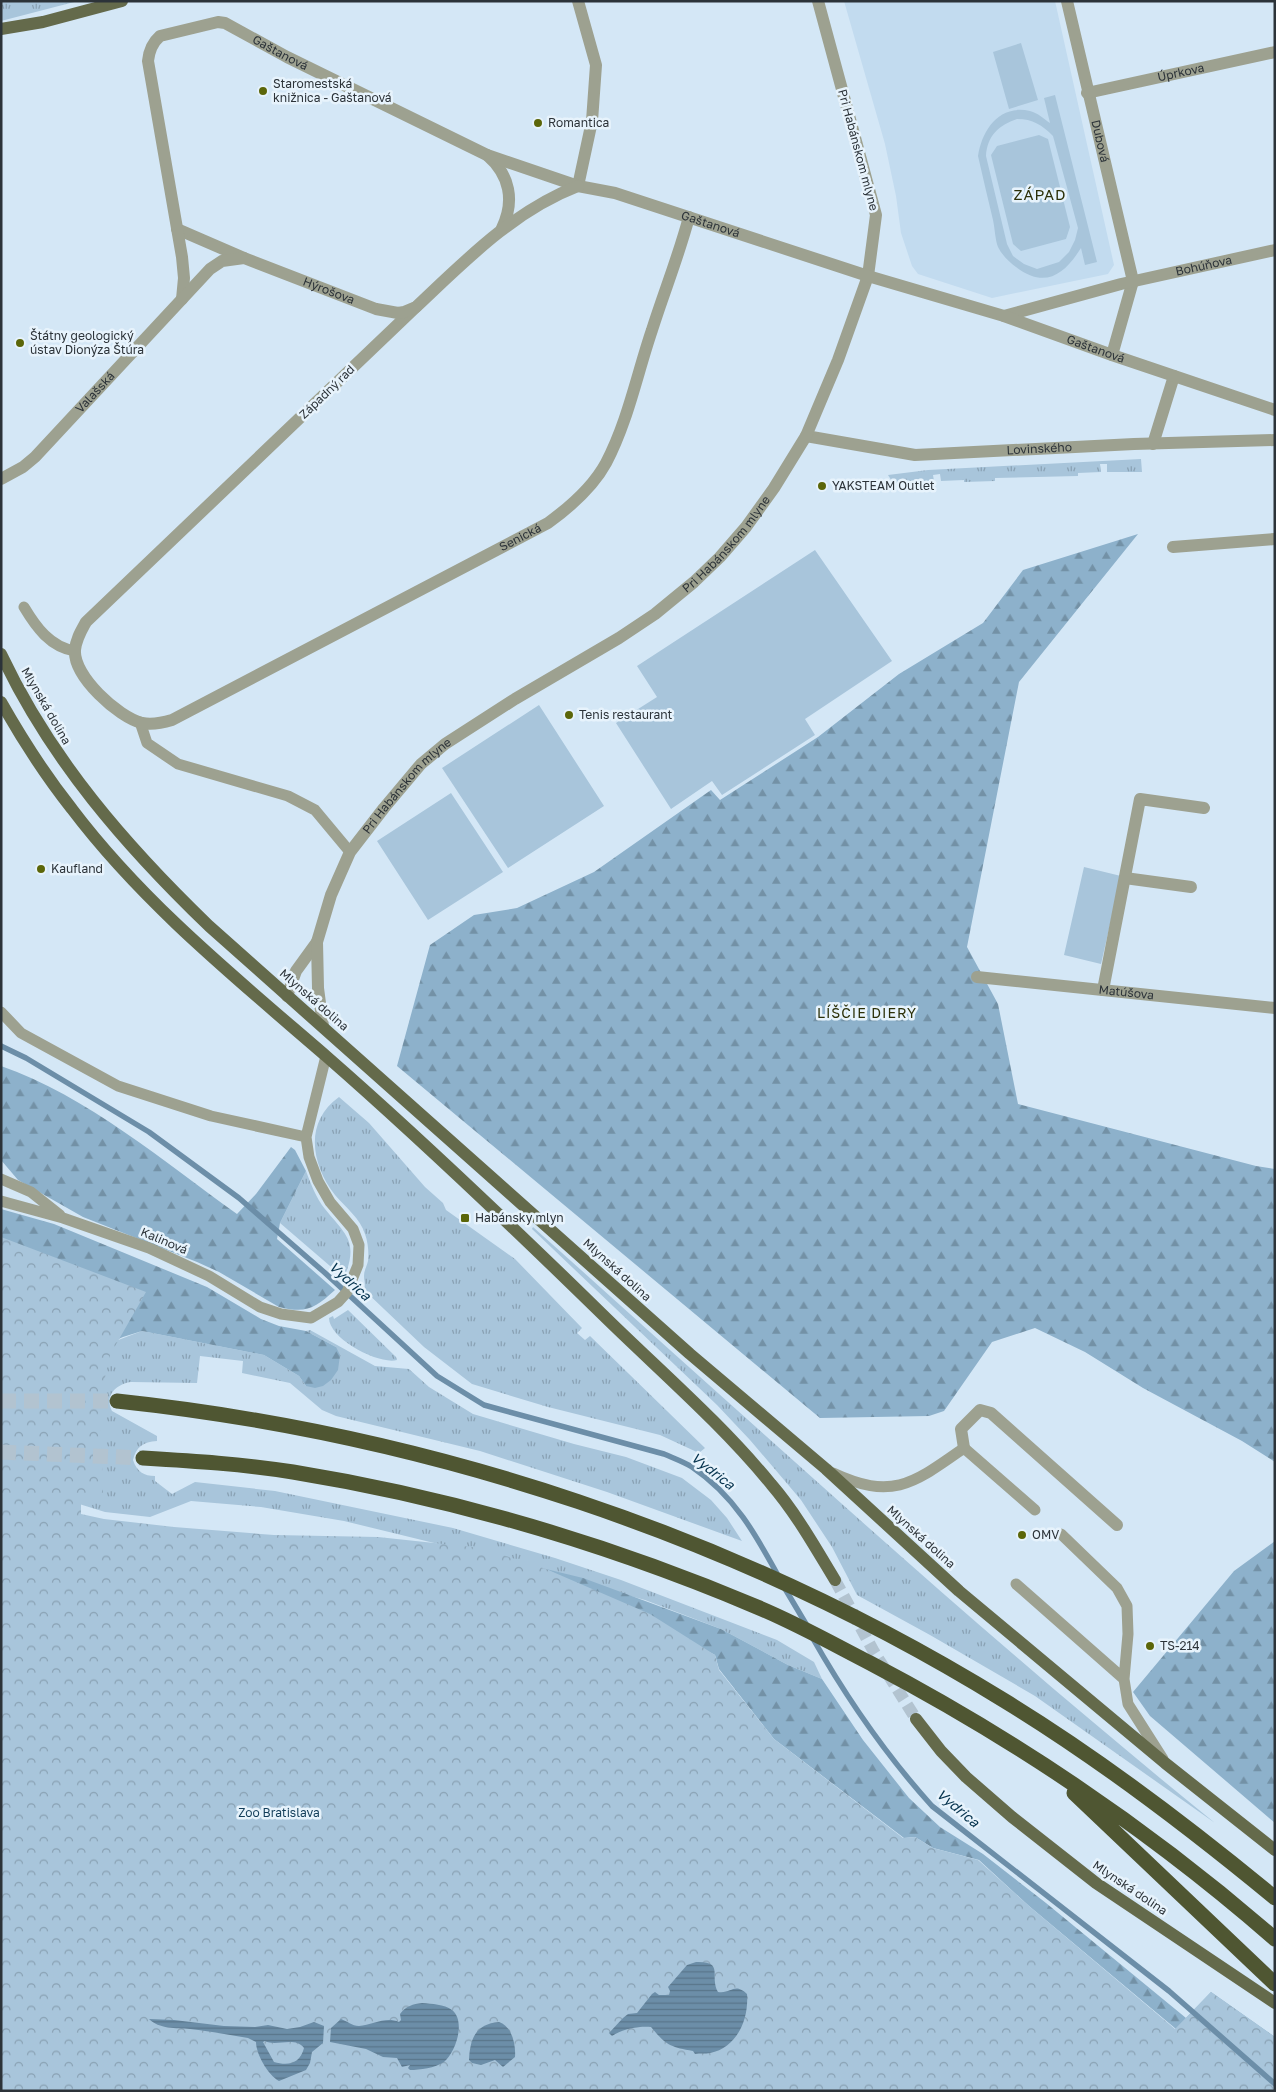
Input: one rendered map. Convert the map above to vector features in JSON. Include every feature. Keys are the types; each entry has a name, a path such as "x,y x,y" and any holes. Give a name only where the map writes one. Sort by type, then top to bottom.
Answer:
{"highway":[{"path":"117,1401 231,1415 362,1440 543,1491 637,1522 734,1560 880,1630 1006,1701 1113,1772 1228,1859 1275,1898"},
{"path":"143,1458 240,1464 293,1472 441,1501 562,1534 664,1570 760,1608 915,1686 1042,1763 1166,1850 1275,1939"},
{"path":"1042,1763 1275,1984"}],"main road":[{"path":"1,30 43,22 122,1"},
{"name":"Mlynská dolina","path":"1,654 25,702 46,738 105,817 160,878 287,996 683,1347 826,1469 960,1591 1165,1763 1275,1850"},
{"path":"1,702 33,755 72,809 143,890 285,1021 482,1196 746,1455 774,1486 806,1532 835,1580"},
{"path":"285,1021 287,996"},
{"path":"323,1026 326,1056"},
{"name":"Mlynská dolina","path":"916,1719 941,1751 966,1777 1012,1817 1096,1882 1275,2003"}],"street":[{"path":"578,1 596,65 592,121 578,186"},
{"name":"Pri Habánskom mlyne","path":"323,1026 318,988 317,942 331,895 350,852 421,764 445,744 515,699 620,638 655,614 694,582 720,557 746,527 774,488 806,436 838,360 868,276 876,215 818,1"},
{"name":"Dubová","path":"1067,1 1127,282"},
{"name":"Gaštanová","path":"177,230 148,61 151,46 160,36 218,22 225,23 296,61 487,155 578,186 615,193 868,276 1004,316 1275,410"},
{"name":"Úprkova","path":"1087,93 1275,52"},
{"path":"487,155 501,170 509,188 509,209 502,228"},
{"name":"Západný rad","path":"75,651 78,637 86,622 416,307 502,228 546,201 578,186"},
{"name":"Senická","path":"140,722 160,723 188,713 548,523 566,510 585,491 605,464 622,427 689,218"},
{"path":"177,230 244,258"},
{"path":"177,230 184,278 182,299"},
{"name":"Bohúňova","path":"1004,316 1127,282 1275,250"},
{"name":"Hýrošova","path":"244,258 376,308 404,312 416,307"},
{"name":"Valašská","path":"1,479 23,467 35,457 210,269 222,260 244,258"},
{"path":"1112,355 1127,282"},
{"path":"1153,444 1174,376"},
{"name":"Lovinského","path":"806,436 915,455 1275,440"},
{"path":"1173,547 1275,540"},
{"path":"75,651 76,662 88,683 108,702 140,722"},
{"path":"1103,990 1140,799 1204,808"},
{"path":"1125,878 1191,887"},
{"name":"Pri Habánskom mlyne","path":"287,996 296,971 317,942"},
{"name":"Matúšova","path":"977,977 1275,1008"},
{"path":"964,1448 961,1429 980,1410 991,1413 1118,1525"}],"lane":[{"path":"24,607 34,623 57,646 75,651"},
{"path":"140,722 147,744 178,764 288,796 315,810 350,852"},
{"path":"1,1012 21,1033 118,1086 211,1116 306,1138 326,1056"},
{"name":"Kalinová","path":"1,1200 64,1218 149,1248 209,1276 260,1307 281,1314 311,1318 338,1302 352,1283 358,1265 359,1245 354,1229 330,1202 318,1181 309,1157 306,1138"},
{"path":"1,1179 31,1192 64,1218"},
{"path":"826,1469 853,1482 883,1488 902,1485 930,1471 964,1448 1035,1510"},
{"path":"1061,1534 1117,1588 1127,1606 1128,1634 1124,1679 1128,1704 1165,1763"},
{"path":"1016,1584 1124,1679"}],"shaded area":[{"path":"844,1 1055,1 1114,265 1108,274 992,298 918,274 912,266 901,233 896,196 885,144"},
{"path":"705,1962 713,1967 718,1992 739,1989 747,1994 746,2013 743,2022 734,2039 727,2045 710,2053 695,2054 693,2051 669,2044 651,2027 631,2028 612,2036 609,2033 628,2014 637,2013 655,1992 659,1995 669,1995 668,1987 687,1965"},
{"path":"422,2003 449,2008 456,2015 458,2021 458,2036 452,2051 444,2062 436,2066 410,2070 408,2068 410,2065 402,2067 397,2058 383,2057 366,2049 330,2042 331,2028 341,2019 359,2026 384,2020 399,2022 401,2020 400,2014 407,2007"},
{"path":"149,2019 224,2026 255,2027 268,2025 287,2029 314,2022 324,2026 323,2043 312,2052 310,2063 306,2070 279,2081 263,2064 256,2042 248,2038 168,2027","holes":["263,2042 291,2042 304,2048 300,2058 296,2061 289,2064 279,2063 274,2062"]},
{"path":"499,2022 507,2027 512,2036 515,2057 503,2067 495,2060 481,2065 472,2063 469,2060 470,2052 476,2034 485,2026"}],"green space":[{"path":"1,1 78,1 1,21"},
{"path":"1021,43 1038,100 1009,109 993,52"},
{"path":"1055,95 1097,262 1085,265 1081,248 1061,272 1045,278 1026,274 1006,258 998,247 978,156 983,137 988,128 1001,115 1009,111 1030,111 1050,123 1044,98","holes":["1017,119 1037,123 1053,136 1078,228 1069,252 1059,262 1037,269 1024,264 1013,256 1007,244 986,156 989,143 995,132 1005,124"]},
{"path":"1039,135 1048,139 1070,227 1066,239 1021,251 1013,244 991,155 997,146"},
{"path":"1141,459 1142,472 1107,472 1107,464 1100,464 1101,472 1078,473 1078,476 995,478 995,481 941,481 940,474 933,475 934,481 893,483 888,475 928,470"},
{"path":"1138,534 1019,682 967,947 998,1004 1018,1104 1256,1166 1275,1169 1275,1462 1242,1441 1143,1388 1085,1352 1035,1328 992,1342 944,1411 929,1416 820,1418 397,1066 430,945 474,915 517,908 594,872 711,790 720,800 818,737 899,674 983,623 1023,570"},
{"path":"815,550 892,661 805,719 815,735 722,795 712,781 671,809 616,723 657,697 637,666"},
{"path":"539,705 604,806 508,868 442,768"},
{"path":"451,793 503,872 428,920 377,841"},
{"path":"1084,867 1121,876 1101,964 1064,955"},
{"path":"1,1066 64,1094 94,1112 124,1131 237,1214 256,1194 291,1147 295,1150 306,1171 280,1223 277,1239 335,1290 310,1308 297,1310 279,1307 219,1272 83,1217 18,1180 1,1160"},
{"path":"339,1097 369,1123 425,1187 443,1203 446,1210 515,1259 582,1328 577,1333 585,1340 590,1336 705,1448 699,1453 660,1435 548,1407 472,1384 424,1347 364,1290 368,1244 363,1228 327,1183 316,1157 316,1131 320,1118"},
{"path":"306,1171 319,1200 348,1239 350,1255 344,1278 280,1223"},
{"path":"1,1209 54,1224 207,1287 261,1319 279,1326 306,1331 336,1347 340,1355 338,1370 331,1380 323,1386 315,1388 306,1386 299,1376 264,1355 142,1331 105,1345 1,1462"},
{"path":"533,1227 955,1604 1127,1751 1215,1823 1035,1696 857,1595 832,1547 801,1500 750,1440 717,1405 532,1229"},
{"name":"Zoo Bratislava","path":"1,1237 146,1292 110,1355 100,1400 103,1497 81,1499 81,1514 104,1519 174,1527 274,1535 378,1537 481,1548 546,1569 650,1614 715,1655 719,1670 774,1739 903,1838 915,1837 933,1848 978,1860 1029,1906 1175,2029 1211,1992 1275,2037 1275,2091 1,2091"},
{"path":"348,1310 397,1360 379,1358 356,1349 337,1334 331,1326 329,1318 333,1316 334,1319"},
{"path":"310,1330 375,1366 409,1369 429,1387 473,1414 574,1444 626,1457 682,1478 711,1500 727,1518 742,1541 607,1492 480,1451 336,1416 322,1410 290,1383 242,1373 243,1361 200,1356 197,1383 131,1382 116,1388 109,1400 112,1411 157,1436 157,1441 144,1444 136,1452 133,1460 137,1468 144,1474 155,1476 155,1481 172,1494 195,1482 275,1491 453,1528 555,1558 621,1580 777,1640 814,1662 822,1679 788,1665 721,1629 645,1600 471,1552 344,1521 261,1507 191,1501 150,1517 105,1512 63,1499 105,1345 142,1331 264,1355 299,1376 306,1386 336,1347 306,1331"},
{"path":"1275,1541 1275,1823 1150,1716 1133,1692 1234,1571"},
{"path":"546,1569 583,1578 721,1629 788,1665 822,1679 863,1740 909,1798 940,1827 983,1854 1186,2018 1211,1992 1275,2037 1275,2091 1176,2029 1029,1906 979,1860 933,1848 915,1837 904,1838 774,1739 719,1669 715,1655"}],"waterway":[{"name":"Vydrica","path":"1,1046 26,1058 149,1132 239,1198 324,1272 437,1376 484,1405 664,1454 692,1467 721,1491 743,1517 780,1579"},
{"name":"Vydrica","path":"784,1587 806,1624"},
{"name":"Vydrica","path":"812,1637 868,1725 899,1767 932,1806 1169,1991 1275,2084"}],"tunnel":[{"path":"1,1401 117,1401"},
{"path":"1,1452 143,1458"},
{"path":"835,1580 874,1652 916,1719"}],"place":[{"name":"Staromestská knižnica - Gaštanová","path":"263,91"},
{"name":"Romantica","path":"538,123"},
{"name":"Štátny geologický ústav Dionýza Štúra","path":"20,343"},
{"name":"YAKSTEAM Outlet","path":"822,486"},
{"name":"Tenis restaurant","path":"569,715"},
{"name":"Kaufland","path":"41,869"},
{"name":"Habánsky mlyn","path":"465,1218"},
{"name":"OMV","path":"1022,1535"},
{"name":"TS-214","path":"1150,1646"}],"district":[{"name":"ZÁPAD","path":"1040,195"},
{"name":"LÍŠČIE DIERY","path":"867,1013"}]}
